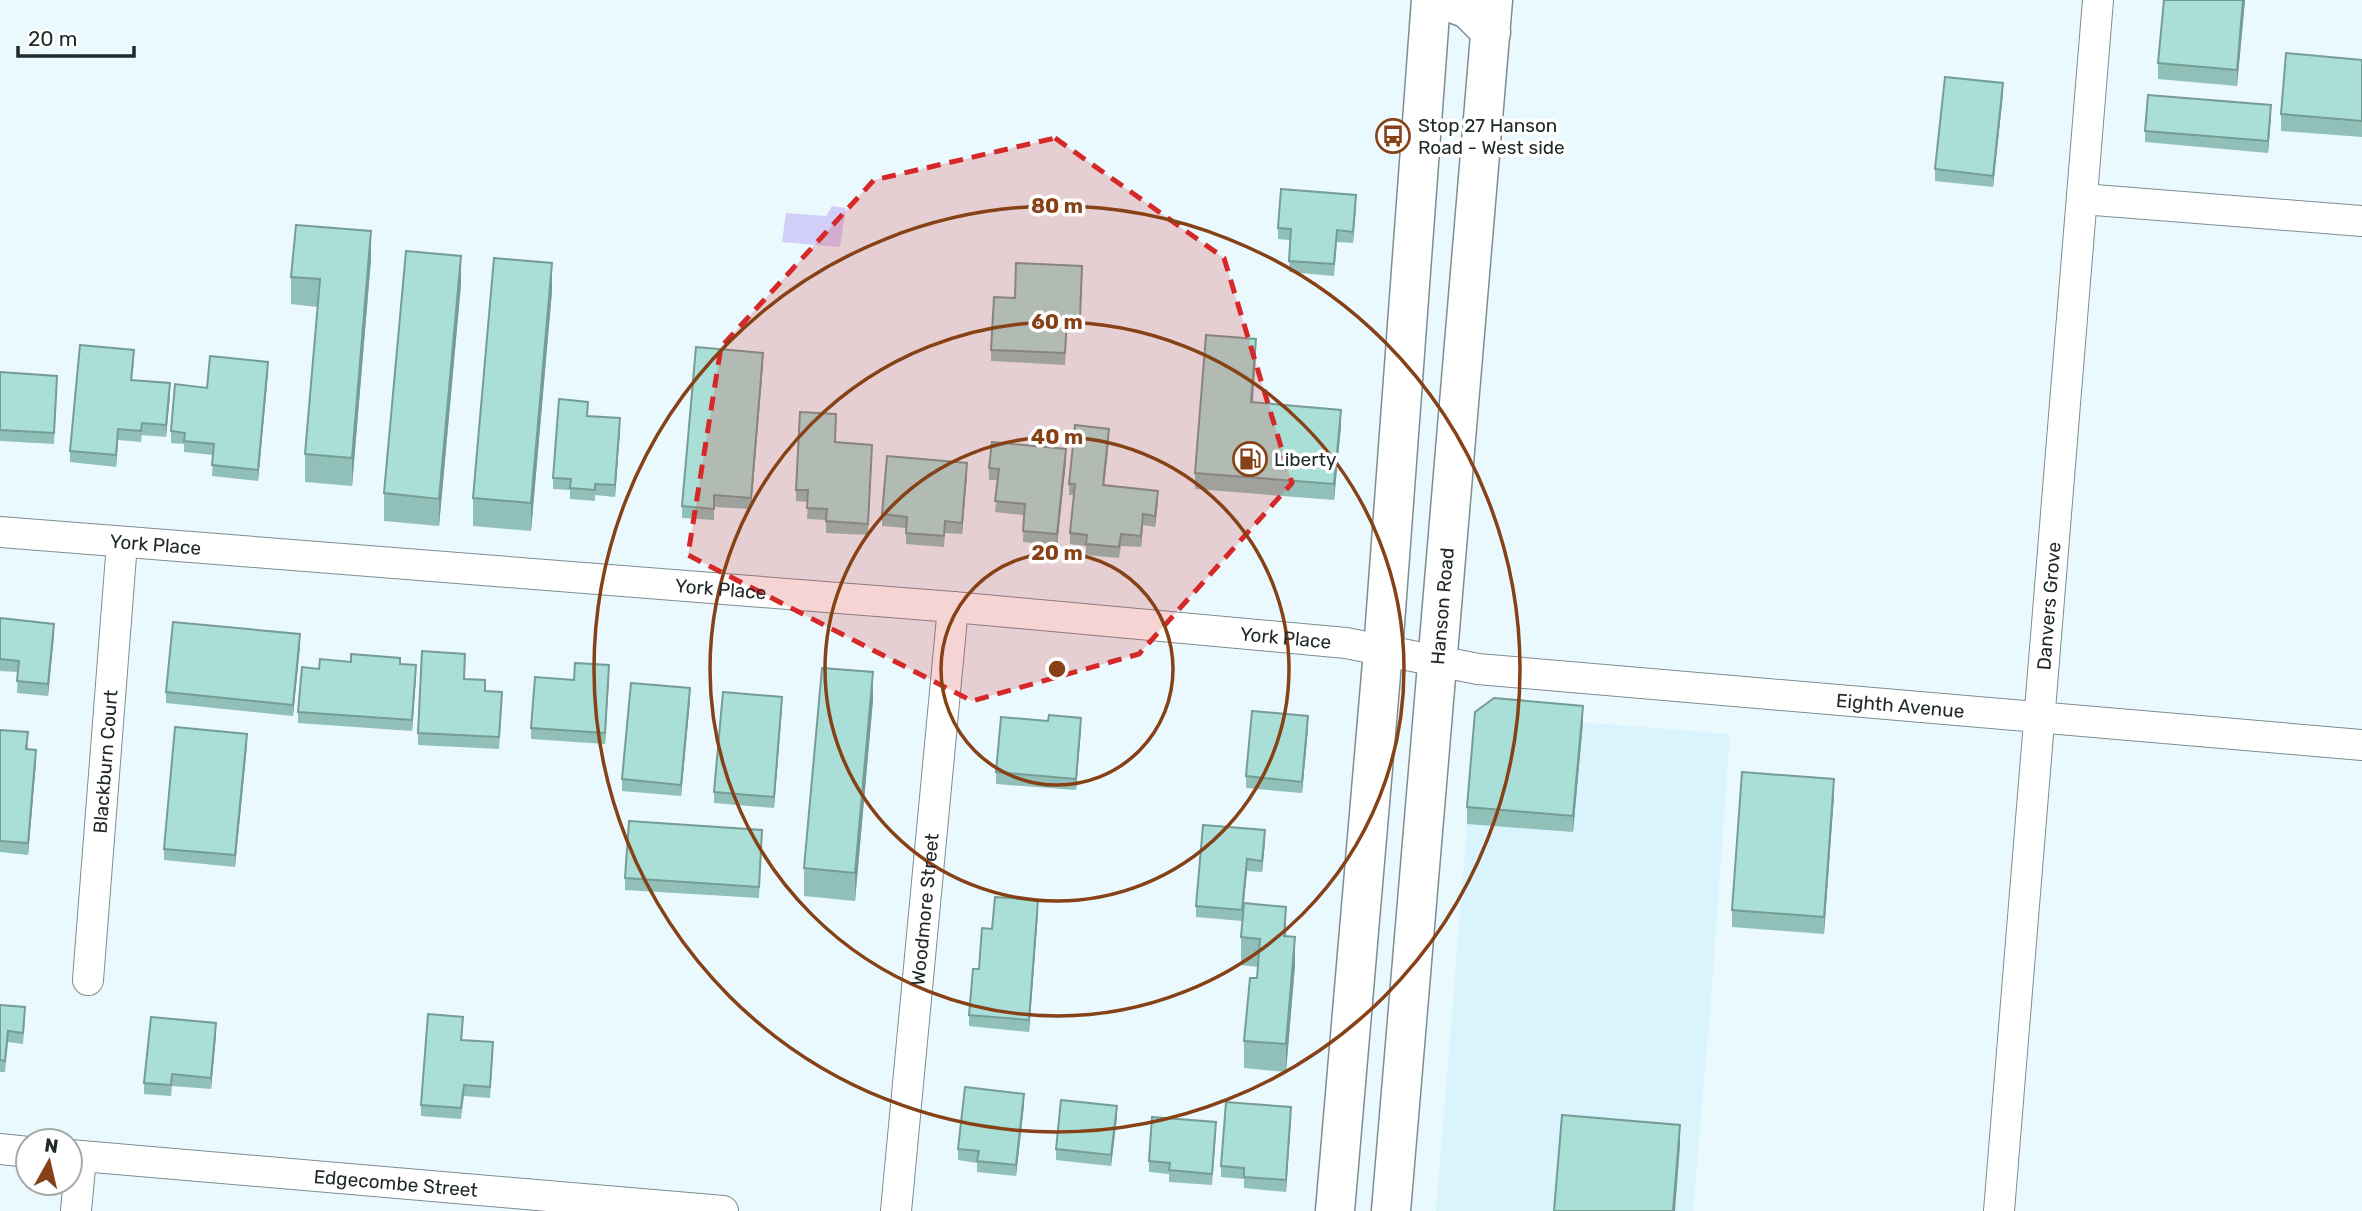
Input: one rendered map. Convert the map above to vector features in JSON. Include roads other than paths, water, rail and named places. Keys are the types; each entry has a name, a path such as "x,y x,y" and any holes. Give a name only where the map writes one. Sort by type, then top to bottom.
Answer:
{"main road":[{"path":"1335,1211 1383,650 1431,0"},
{"path":"1444,0 1492,16"},
{"name":"Hanson Road","path":"1391,1211 1492,16"}],"street":[{"name":"Danvers Grove","path":"1999,1211 2098,0"},
{"path":"2082,199 2362,221"},
{"name":"York Place","path":"0,532 953,607 1332,642 1438,663"},
{"name":"Blackburn Court","path":"88,980 122,543"},
{"name":"Woodmore Street","path":"896,1211 953,607"},
{"name":"Eighth Avenue","path":"1438,663 1478,669 2362,745"},
{"name":"Edgecombe Street","path":"84,1156 723,1211"}],"water":[{"path":"832,206 846,208 840,247 782,242 786,213 826,216"}],"place":[{"name":"Stop 27 Hanson Road - West side","path":"1393,136"},
{"name":"Liberty","path":"1250,459"}]}
